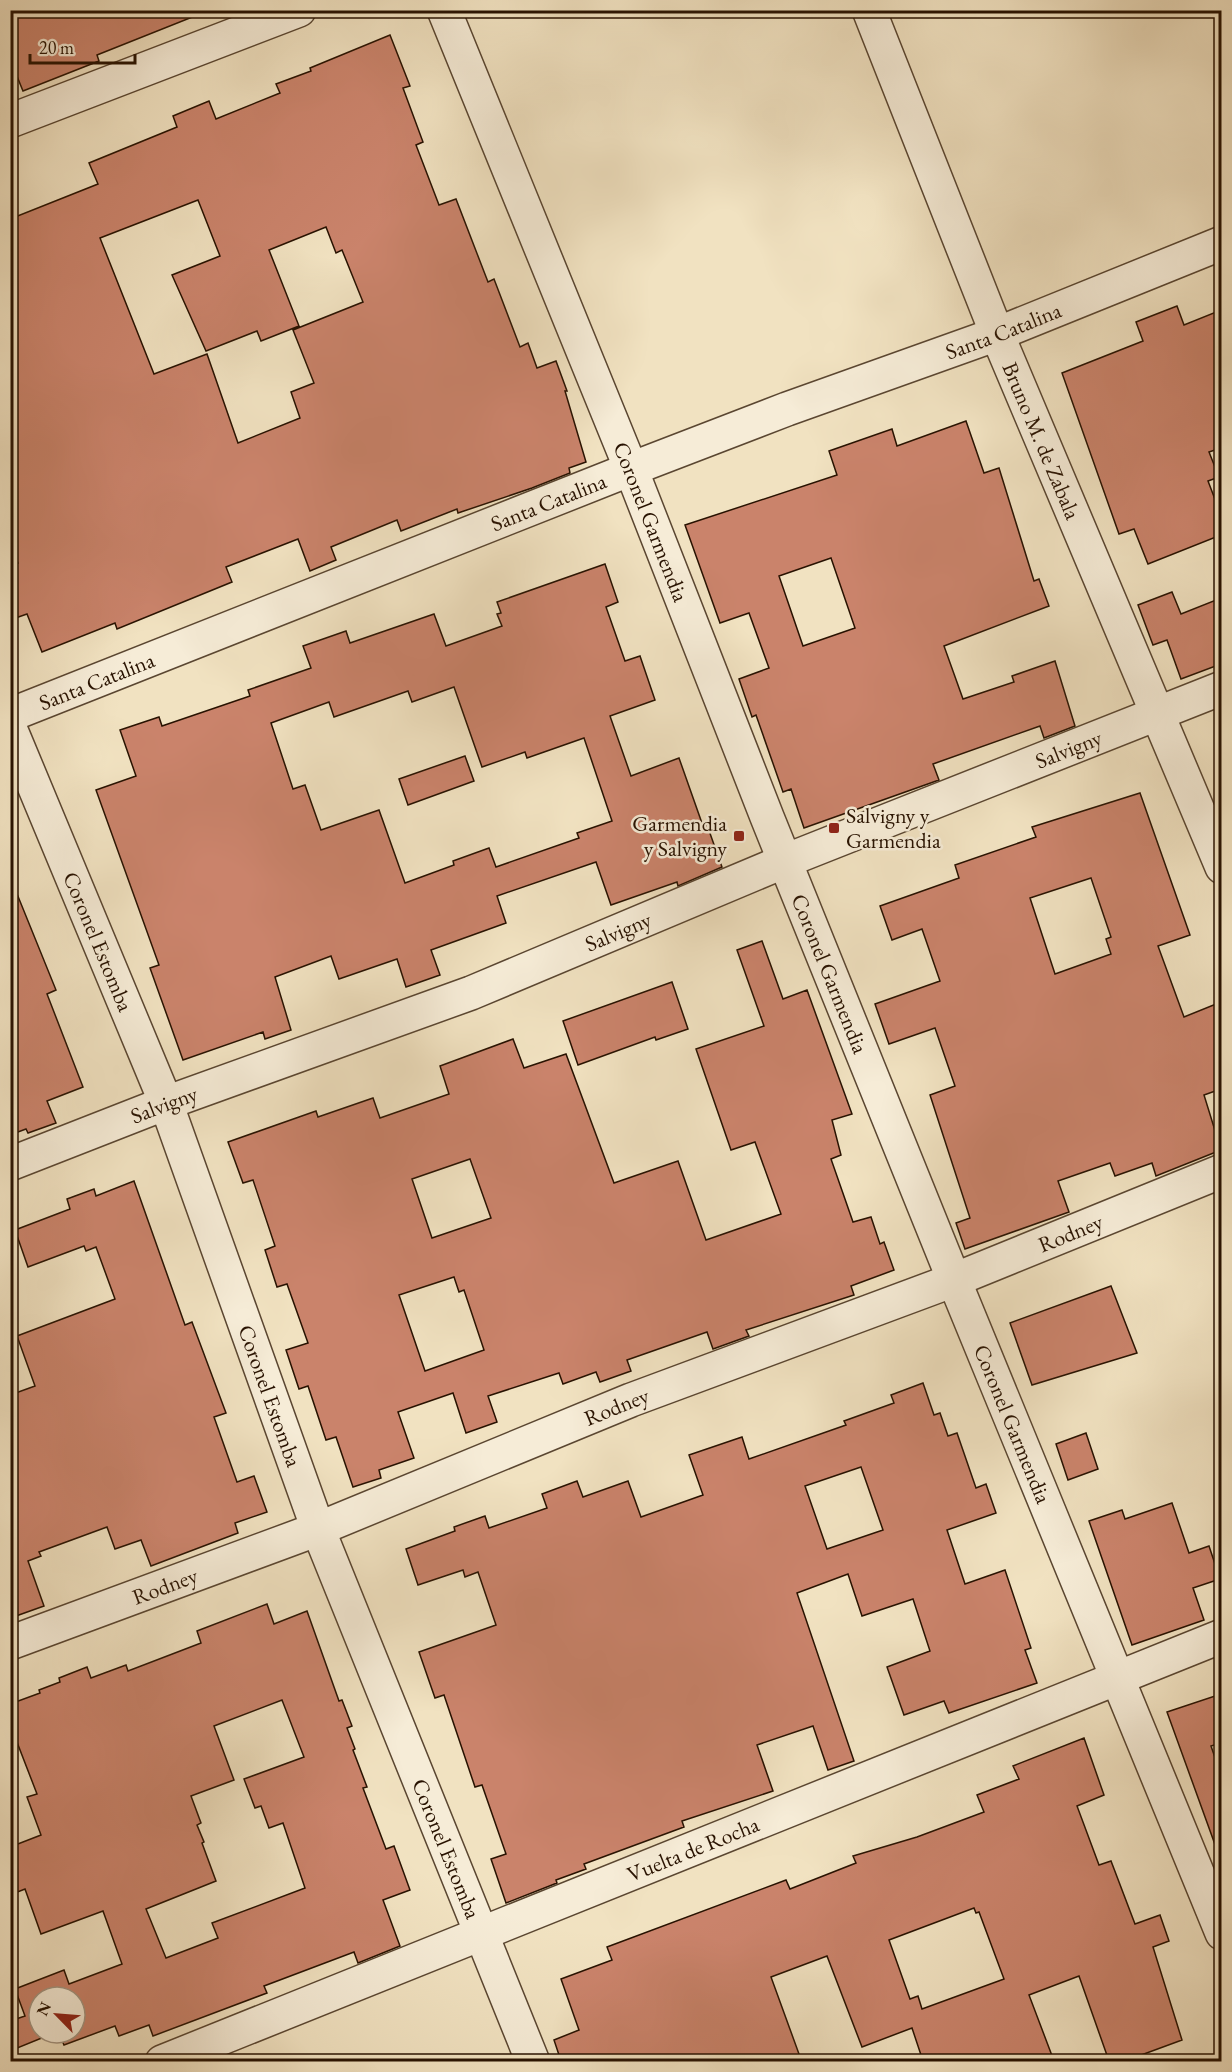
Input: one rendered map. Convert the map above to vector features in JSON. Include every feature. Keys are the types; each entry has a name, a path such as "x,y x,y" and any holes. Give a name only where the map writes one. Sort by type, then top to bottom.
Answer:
{"street":[{"path":"10,121 300,10"},
{"name":"Coronel Garmendia","path":"444,10 631,469 954,1280 1119,1677 1221,1933"},
{"name":"Bruno M. de Zabala","path":"869,10 997,334 1221,867"},
{"name":"Santa Catalina","path":"10,716 631,469 787,409 997,334 1221,243"},
{"name":"Salvigny","path":"10,1164 166,1103 471,993 786,861 1221,687"},
{"name":"Coronel Estomba","path":"10,728 166,1103 318,1529 533,2061"},
{"name":"Rodney","path":"10,1643 318,1529 631,1400 954,1280 1221,1171"},
{"name":"Vuelta de Rocha","path":"162,2061 1221,1636"}],"building":[{"path":"10,10 205,10 205,12 97,55 99,61 23,91 10,59"},
{"path":"390,35 410,86 403,88 423,142 416,145 439,205 456,199 488,282 494,279 520,347 528,343 537,368 556,361 567,391 565,391 586,462 569,468 570,473 532,488 458,513 457,509 401,531 397,520 331,547 336,560 310,571 298,539 226,567 232,582 117,629 115,623 42,652 27,614 10,620 10,566 18,563 10,543 10,219 98,184 89,163 177,127 173,116 209,101 216,119 280,93 276,84 311,71 310,68","holes":["198,200 220,256 172,275 206,351 257,331 261,341 299,326 269,250 326,227 336,253 342,250 363,302 293,330 314,383 291,392 300,418 238,443 207,354 154,374 100,238"]},
{"path":"1177,306 1184,325 1221,310 1221,448 1209,452 1219,477 1208,481 1221,515 1221,535 1148,564 1134,529 1119,534 1062,373 1143,341 1136,322"},
{"path":"966,421 984,473 999,468 1034,581 1039,579 1049,606 944,646 963,699 1014,682 1012,676 1055,661 1075,726 1044,738 1040,726 933,764 939,780 804,828 791,789 783,792 756,715 752,717 739,679 769,668 749,613 720,623 685,525 837,475 829,451 892,429 897,446","holes":["831,558 855,628 803,646 779,576"]},
{"path":"605,564 618,602 606,607 625,661 640,656 655,700 610,716 631,776 679,758 703,826 707,825 722,867 678,886 677,882 611,905 596,862 497,896 506,923 431,950 440,975 406,987 397,959 339,979 331,956 275,977 291,1030 265,1039 263,1032 183,1060 150,968 159,965 96,790 136,776 120,730 159,717 162,726 250,696 248,690 311,668 303,646 346,631 350,643 434,614 446,646 502,626 497,614 501,613 497,602","holes":["454,687 482,767 525,752 527,758 584,738 612,821 577,833 579,838 496,867 489,848 453,861 454,865 405,883 379,810 321,830 305,785 293,789 271,723 329,702 334,717 408,691 412,702"]},
{"path":"1172,592 1181,614 1221,598 1221,664 1181,679 1167,640 1153,645 1138,605"},
{"path":"465,756 474,781 408,805 399,779"},
{"path":"1140,793 1190,935 1158,946 1184,1017 1216,1004 1221,1021 1221,1089 1204,1095 1221,1150 1156,1176 1152,1163 1115,1176 1110,1163 1058,1181 1069,1212 965,1249 956,1223 970,1218 930,1095 955,1086 935,1028 889,1044 875,1004 940,981 922,929 892,940 880,906 959,878 955,865 1036,837 1032,827","holes":["1091,878 1111,937 1106,939 1111,954 1055,974 1030,898"]},
{"path":"13,884 56,990 47,994 83,1087 47,1101 56,1123 28,1133 26,1129 10,1135 10,885"},
{"path":"762,941 783,999 807,990 852,1114 832,1120 841,1155 831,1159 853,1222 871,1217 880,1244 884,1242 894,1270 851,1286 854,1295 746,1330 749,1336 713,1349 707,1332 627,1360 631,1371 600,1382 596,1372 563,1384 559,1373 488,1396 497,1422 466,1433 453,1393 398,1412 414,1458 379,1470 381,1478 353,1487 336,1437 326,1440 308,1386 299,1389 286,1350 308,1343 287,1284 277,1287 265,1250 275,1246 253,1180 243,1183 228,1142 316,1111 318,1117 373,1098 380,1118 449,1094 440,1066 513,1039 524,1068 566,1054 614,1183 678,1161 706,1240 781,1214 755,1142 731,1150 696,1049 764,1026 737,950","holes":["470,1159 491,1218 432,1238 412,1179","454,1277 459,1292 464,1290 484,1350 425,1371 399,1295"]},
{"path":"672,982 688,1029 656,1040 655,1037 578,1065 563,1021"},
{"path":"134,1181 185,1325 192,1322 226,1413 214,1417 237,1482 254,1476 267,1512 235,1523 238,1533 151,1566 141,1540 115,1549 107,1527 39,1552 41,1556 28,1561 44,1606 16,1616 10,1601 10,1395 35,1386 17,1336 115,1299 96,1247 86,1251 84,1246 28,1267 15,1230 70,1209 67,1199 94,1189 96,1196"},
{"path":"1111,1286 1137,1353 1032,1385 1010,1323"},
{"path":"923,1383 934,1415 940,1413 948,1436 957,1433 976,1488 986,1484 996,1513 947,1530 965,1584 1005,1570 1031,1648 1025,1650 1037,1683 949,1713 944,1701 904,1715 887,1667 930,1651 913,1599 862,1616 848,1574 797,1593 854,1761 828,1770 813,1726 757,1745 773,1791 682,1821 684,1827 584,1864 586,1869 506,1903 491,1859 506,1854 482,1785 475,1787 444,1695 435,1698 419,1652 496,1625 478,1572 465,1577 463,1570 418,1585 406,1549 455,1531 454,1527 485,1516 489,1528 547,1508 542,1494 577,1481 583,1497 628,1481 641,1517 703,1495 689,1455 742,1437 749,1459 846,1425 844,1421 894,1403 891,1395","holes":["861,1467 883,1530 827,1549 805,1486"]},
{"path":"1086,1433 1098,1469 1068,1480 1056,1444"},
{"path":"1172,1503 1189,1553 1209,1546 1220,1579 1193,1588 1204,1620 1132,1645 1089,1521 1122,1510 1125,1519"},
{"path":"267,1604 274,1624 307,1611 339,1701 342,1700 352,1726 347,1728 367,1787 363,1788 386,1849 394,1846 410,1890 383,1900 400,1946 358,1963 354,1952 264,1986 267,1993 153,2036 149,2025 119,2036 115,2026 87,2036 87,1985 27,1985 27,2044 10,2051 10,2021 25,2016 15,1989 64,1970 69,1984 122,1964 103,1911 41,1934 25,1889 10,1895 10,1847 41,1835 27,1797 37,1794 10,1724 10,1704 40,1693 39,1690 60,1682 59,1678 87,1667 91,1678 126,1665 128,1671 201,1643 197,1631","holes":["282,1700 304,1757 244,1779 255,1808 261,1806 269,1828 283,1823 305,1888 212,1923 218,1938 166,1958 146,1909 216,1881 202,1843 204,1842 197,1825 201,1823 191,1796 234,1780 214,1726"]},
{"path":"1221,1694 1221,1743 1211,1746 1221,1775 1221,1849 1217,1850 1167,1712"},
{"path":"1084,1738 1104,1795 1077,1806 1099,1865 1111,1861 1135,1924 1160,1915 1169,1941 1153,1947 1182,2040 1125,2061 1109,2061 1079,1976 1029,1995 1054,2061 923,2061 912,2028 862,2047 827,1956 771,1977 799,2054 780,2061 561,2061 554,2040 579,2030 561,1979 612,1960 607,1947 786,1880 790,1889 856,1863 853,1856 917,1837 984,1812 977,1795 1019,1779 1013,1766","holes":["974,1908 976,1913 979,1912 1004,1979 922,2009 918,1996 910,1999 889,1940"]}],"place":[{"name":"Salvigny y Garmendia","path":"834,828"},
{"name":"Garmendia y Salvigny","path":"739,836"}]}
